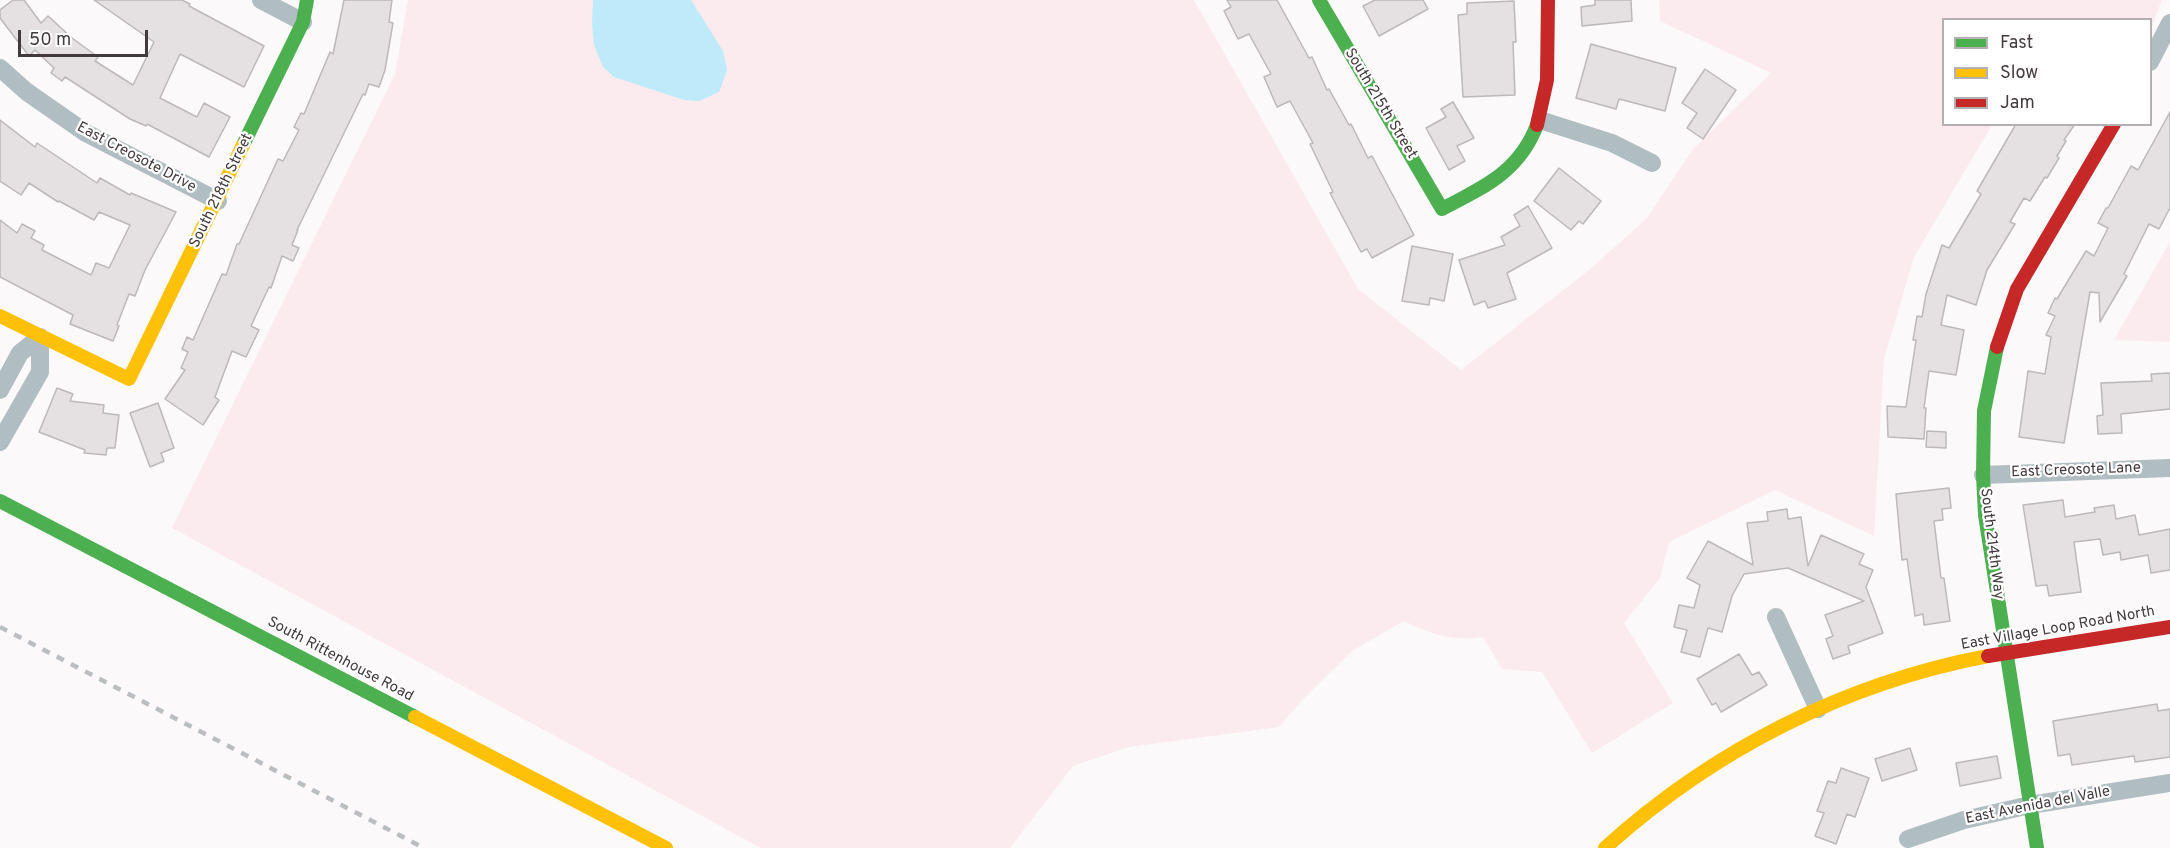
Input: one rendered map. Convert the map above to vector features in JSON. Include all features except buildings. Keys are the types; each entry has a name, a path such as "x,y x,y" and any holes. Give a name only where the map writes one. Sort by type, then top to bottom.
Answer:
{"street":[{"path":"261,0 303,22"},
{"name":"South 218th Street","path":"40,337 129,379 218,201 303,22 307,0"},
{"name":"South 215th Street","path":"1318,0 1442,209 1495,180 1521,156 1540,120"},
{"path":"1548,0 1547,80 1540,120 1611,143 1652,163"},
{"path":"2152,60 2170,23"},
{"name":"East Creosote Drive","path":"0,68 27,92 86,133 218,201"},
{"name":"South 214th Way","path":"2037,848 1985,515 1984,411 1997,346 2017,289 2113,126"},
{"path":"0,316 40,337"},
{"path":"0,390 20,353 40,337"},
{"path":"0,441 40,372 40,337"},
{"name":"East Creosote Lane","path":"1983,475 2170,468"},
{"name":"South Rittenhouse Road","path":"0,501 666,848"},
{"path":"1776,616 1818,708"},
{"name":"East Village Loop Road North","path":"1605,848 1619,834 1706,770 1742,747 1818,708 1911,673 2006,652 2170,627"},
{"name":"East Avenida del Valle","path":"1908,839 1964,820 2030,805 2170,783"}],"shaded area":[{"path":"408,0 1194,0 1358,289 1461,370 1589,270 1647,218 1693,149 1771,73 1660,21 1659,0 2162,0 2152,26 2152,18 1942,18 1942,126 1991,126 1914,257 1884,359 1874,536 1775,490 1669,542 1660,578 1624,623 1673,703 1592,753 1542,672 1502,669 1483,637 1442,636 1404,621 1352,651 1302,700 1279,727 1129,747 1073,766 1010,848 761,848 172,528 395,74"},
{"path":"2170,242 2170,342 2114,340"}],"water":[{"path":"593,0 691,0 723,51 727,70 719,92 699,101 684,100 614,77 603,67 594,45"}],"railway":[{"path":"0,627 424,848"}],"traffic: fast":[{"path":"243,145 303,22 307,0"},
{"path":"1319,0 1442,209 1499,176 1520,155 1537,125"},
{"path":"1997,347 1984,411 1985,515 2037,848"},
{"path":"0,501 415,717"}],"traffic: slow":[{"path":"0,316 129,379 243,145"},
{"path":"1605,848 1690,780 1783,725 1883,684 1935,668 1988,656"},
{"path":"415,717 666,848"}],"traffic: jam":[{"path":"1537,125 1547,80 1548,0"},
{"path":"1997,347 2017,289 2113,126"},
{"path":"1988,656 2170,627"}]}
